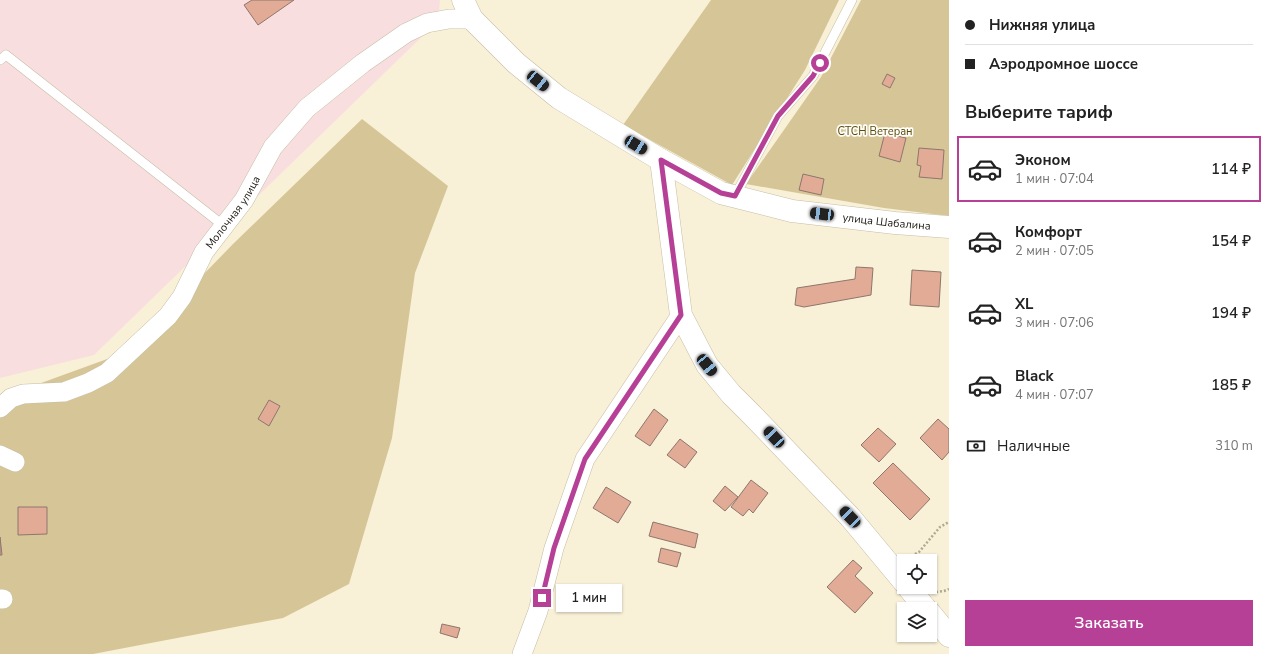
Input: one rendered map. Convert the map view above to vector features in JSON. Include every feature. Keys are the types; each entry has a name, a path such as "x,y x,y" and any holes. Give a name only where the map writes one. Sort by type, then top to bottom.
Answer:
{"street":[{"name":"улица Шабалина","path":"467,10 516,63 559,98 661,160 721,193 792,211 895,223 949,227"},
{"name":"Молочная улица","path":"0,408 11,398 23,394 64,392 88,383 107,373 168,316 182,297 204,252 244,200 273,147 307,108 363,63 406,33 427,23 449,18 467,10"},
{"path":"661,160 681,315 707,365 730,394 752,414 850,517 897,574"},
{"path":"522,654 538,611 554,548 585,459 681,315"},
{"path":"914,594 920,602"},
{"path":"937,621 949,636"}],"lane":[{"path":"735,196 778,116 813,76 852,0"},
{"path":"0,60 6,55 224,226"}],"path":[{"path":"915,554 919,552 940,527 949,522"}],"shaded area":[{"path":"0,0 440,0 438,21 94,355 0,378"}],"green space":[{"path":"711,0 839,0 805,70 732,185 623,125"},
{"name":"СТСН Ветеран","path":"861,0 949,0 949,216 884,208 746,184 821,77"},
{"path":"362,119 448,186 415,273 392,438 349,584 283,618 93,654 0,654 0,398 129,351 233,244"}],"building":[{"path":"252,0 294,0 258,25 244,5"},
{"path":"887,74 895,78 890,88 882,84"},
{"path":"885,133 906,138 900,162 879,156"},
{"path":"919,148 944,150 942,179 919,177 921,166 917,165"},
{"path":"803,174 824,179 821,195 799,190"},
{"path":"856,267 873,268 871,295 804,307 795,305 797,288 855,279"},
{"path":"912,270 941,272 939,307 910,305"},
{"path":"269,400 280,406 269,426 258,419"},
{"path":"654,409 668,420 650,446 635,436"},
{"path":"938,419 949,429 949,452 942,460 920,438"},
{"path":"878,428 896,444 879,462 861,445"},
{"path":"680,439 697,452 685,468 667,455"},
{"path":"893,463 930,499 910,520 873,483"},
{"path":"751,480 768,493 753,513 749,509 743,516 731,507"},
{"path":"725,486 738,497 725,511 713,501"},
{"path":"606,487 631,502 618,523 593,508"},
{"path":"18,507 47,507 47,534 18,535"},
{"path":"653,522 698,534 695,548 649,536"},
{"path":"0,537 2,555 0,555"},
{"path":"661,548 681,553 677,567 658,562"},
{"path":"853,560 862,568 855,576 873,593 855,613 827,587"},
{"path":"442,624 460,628 457,638 440,633"}],"route":[{"path":"542,598 554,548 585,459 681,315 661,160 721,193 735,196 778,116 813,76 820,63"}]}
